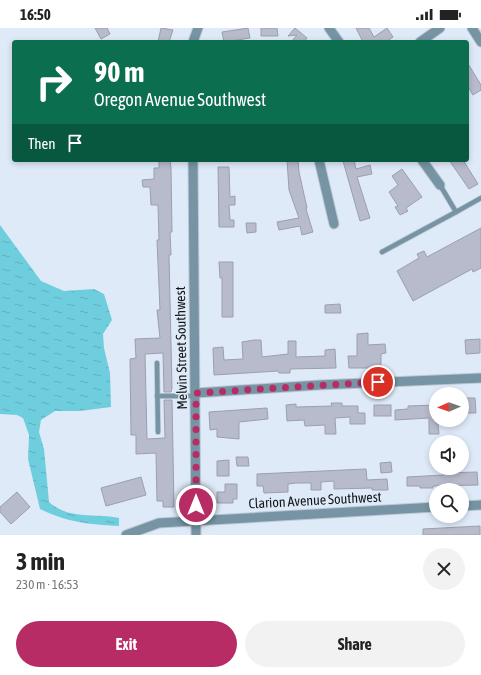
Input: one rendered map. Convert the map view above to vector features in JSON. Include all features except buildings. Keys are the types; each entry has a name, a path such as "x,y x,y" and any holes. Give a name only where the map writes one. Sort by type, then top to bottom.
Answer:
{"street":[{"path":"194,40 198,28"},
{"path":"329,28 338,40"},
{"path":"423,40 440,28"},
{"path":"472,28 481,42"},
{"name":"Melvin Street Southwest","path":"193,162 196,535"},
{"path":"319,162 334,224"},
{"path":"423,162 440,185"},
{"path":"196,395 319,385 481,378"},
{"path":"469,506 481,505"},
{"name":"Clarion Avenue Southwest","path":"126,535 159,523 429,507"}],"lane":[{"path":"440,185 456,212"},
{"path":"382,252 481,198"},
{"path":"157,363 158,432"},
{"path":"157,396 196,395"}],"water":[{"path":"0,225 41,281 64,291 94,289 104,294 112,320 103,334 104,348 110,373 111,407 80,411 55,411 41,420 39,432 44,449 49,502 57,508 74,514 119,518 119,526 79,522 50,514 40,509 28,459 29,435 23,418 17,415 0,414"}],"route":[{"path":"196,505 196,393 378,382"}]}
